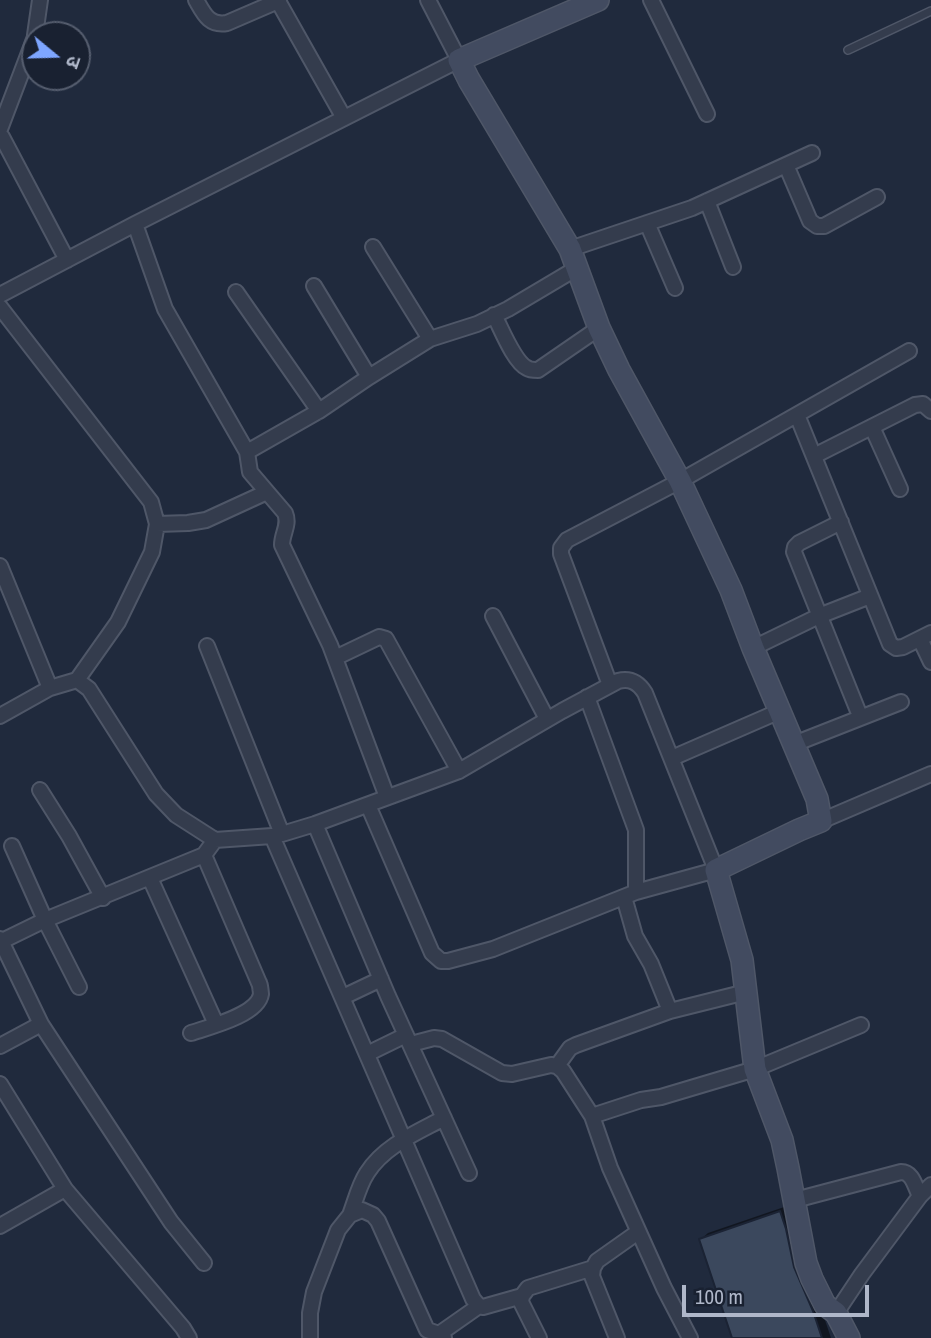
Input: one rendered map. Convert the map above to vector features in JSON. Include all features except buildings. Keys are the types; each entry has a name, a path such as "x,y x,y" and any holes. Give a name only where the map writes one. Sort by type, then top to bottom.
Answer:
{"street":[{"path":"37,21 40,0"},
{"path":"197,0 204,15 219,24 278,0 344,118"},
{"path":"428,0 469,80 574,259 599,328 680,481 730,590 817,799 821,821"},
{"path":"0,295 459,60 598,0"},
{"path":"651,0 707,114"},
{"path":"21,76 1,134 67,260"},
{"path":"247,452 319,411 430,339 494,316 574,259 647,223 708,201 812,153"},
{"path":"786,165 810,221 817,226 824,226 877,197"},
{"path":"708,201 733,267"},
{"path":"647,223 675,288"},
{"path":"135,224 165,309 247,452 250,472 285,513 288,525 282,545 335,658 387,797"},
{"path":"373,247 430,339"},
{"path":"314,286 369,377"},
{"path":"236,292 319,411"},
{"path":"0,307 151,502 157,524 152,552 118,622 77,680 50,688 0,716"},
{"path":"494,316 519,362 534,370 538,370 599,328"},
{"path":"610,685 561,554 561,548 567,540 680,481 909,351"},
{"path":"814,456 915,405 923,404 931,411"},
{"path":"797,415 890,644 896,648 902,647 925,636 931,662"},
{"path":"872,427 900,489"},
{"path":"157,524 206,520 267,492"},
{"path":"841,522 799,543 794,552 860,716"},
{"path":"0,566 50,688"},
{"path":"753,648 819,616 870,596"},
{"path":"493,616 547,719"},
{"path":"335,658 379,637 386,639 459,771"},
{"path":"206,646 277,835 343,997 403,1140 473,1299 479,1306"},
{"path":"77,680 89,689 156,794 176,815 215,840 277,835 368,805 459,771 610,685 626,680 640,685 716,870 742,960 755,1069 782,1140 811,1279 825,1305 836,1314 849,1338"},
{"path":"587,697 636,830 630,895 635,936 651,964 670,1011"},
{"path":"793,744 901,702"},
{"path":"672,758 780,711"},
{"path":"368,805 432,953 441,961 448,961 493,948 630,895 716,870 799,830 931,774"},
{"path":"40,790 103,898"},
{"path":"315,824 469,1174"},
{"path":"204,1263 171,1222 41,1024 0,941 204,855 215,840"},
{"path":"12,846 79,987"},
{"path":"191,1033 244,1013 257,1004 261,994 260,983 204,855"},
{"path":"150,878 216,1024"},
{"path":"343,997 381,979"},
{"path":"557,1066 570,1048 576,1045 670,1011 746,992"},
{"path":"0,1046 41,1024"},
{"path":"592,1116 755,1069 861,1025"},
{"path":"367,1054 408,1040 434,1038 442,1039 495,1070 512,1074 551,1065 563,1071 592,1116 610,1168 638,1232 690,1338"},
{"path":"0,1084 65,1189 190,1338"},
{"path":"310,1338 310,1313 314,1292 338,1230 350,1215 365,1175 381,1155 444,1118"},
{"path":"795,1200 901,1172 910,1175 920,1196"},
{"path":"836,1314 862,1274 931,1185"},
{"path":"0,1226 65,1189"},
{"path":"350,1215 362,1210 373,1215 378,1221 426,1328 430,1331 441,1336 479,1306 522,1296"},
{"path":"617,1338 592,1276 593,1268 597,1261 638,1232"},
{"path":"538,1338 522,1302 522,1296 528,1288 593,1268"}],"lane":[{"path":"848,50 931,11"}]}
